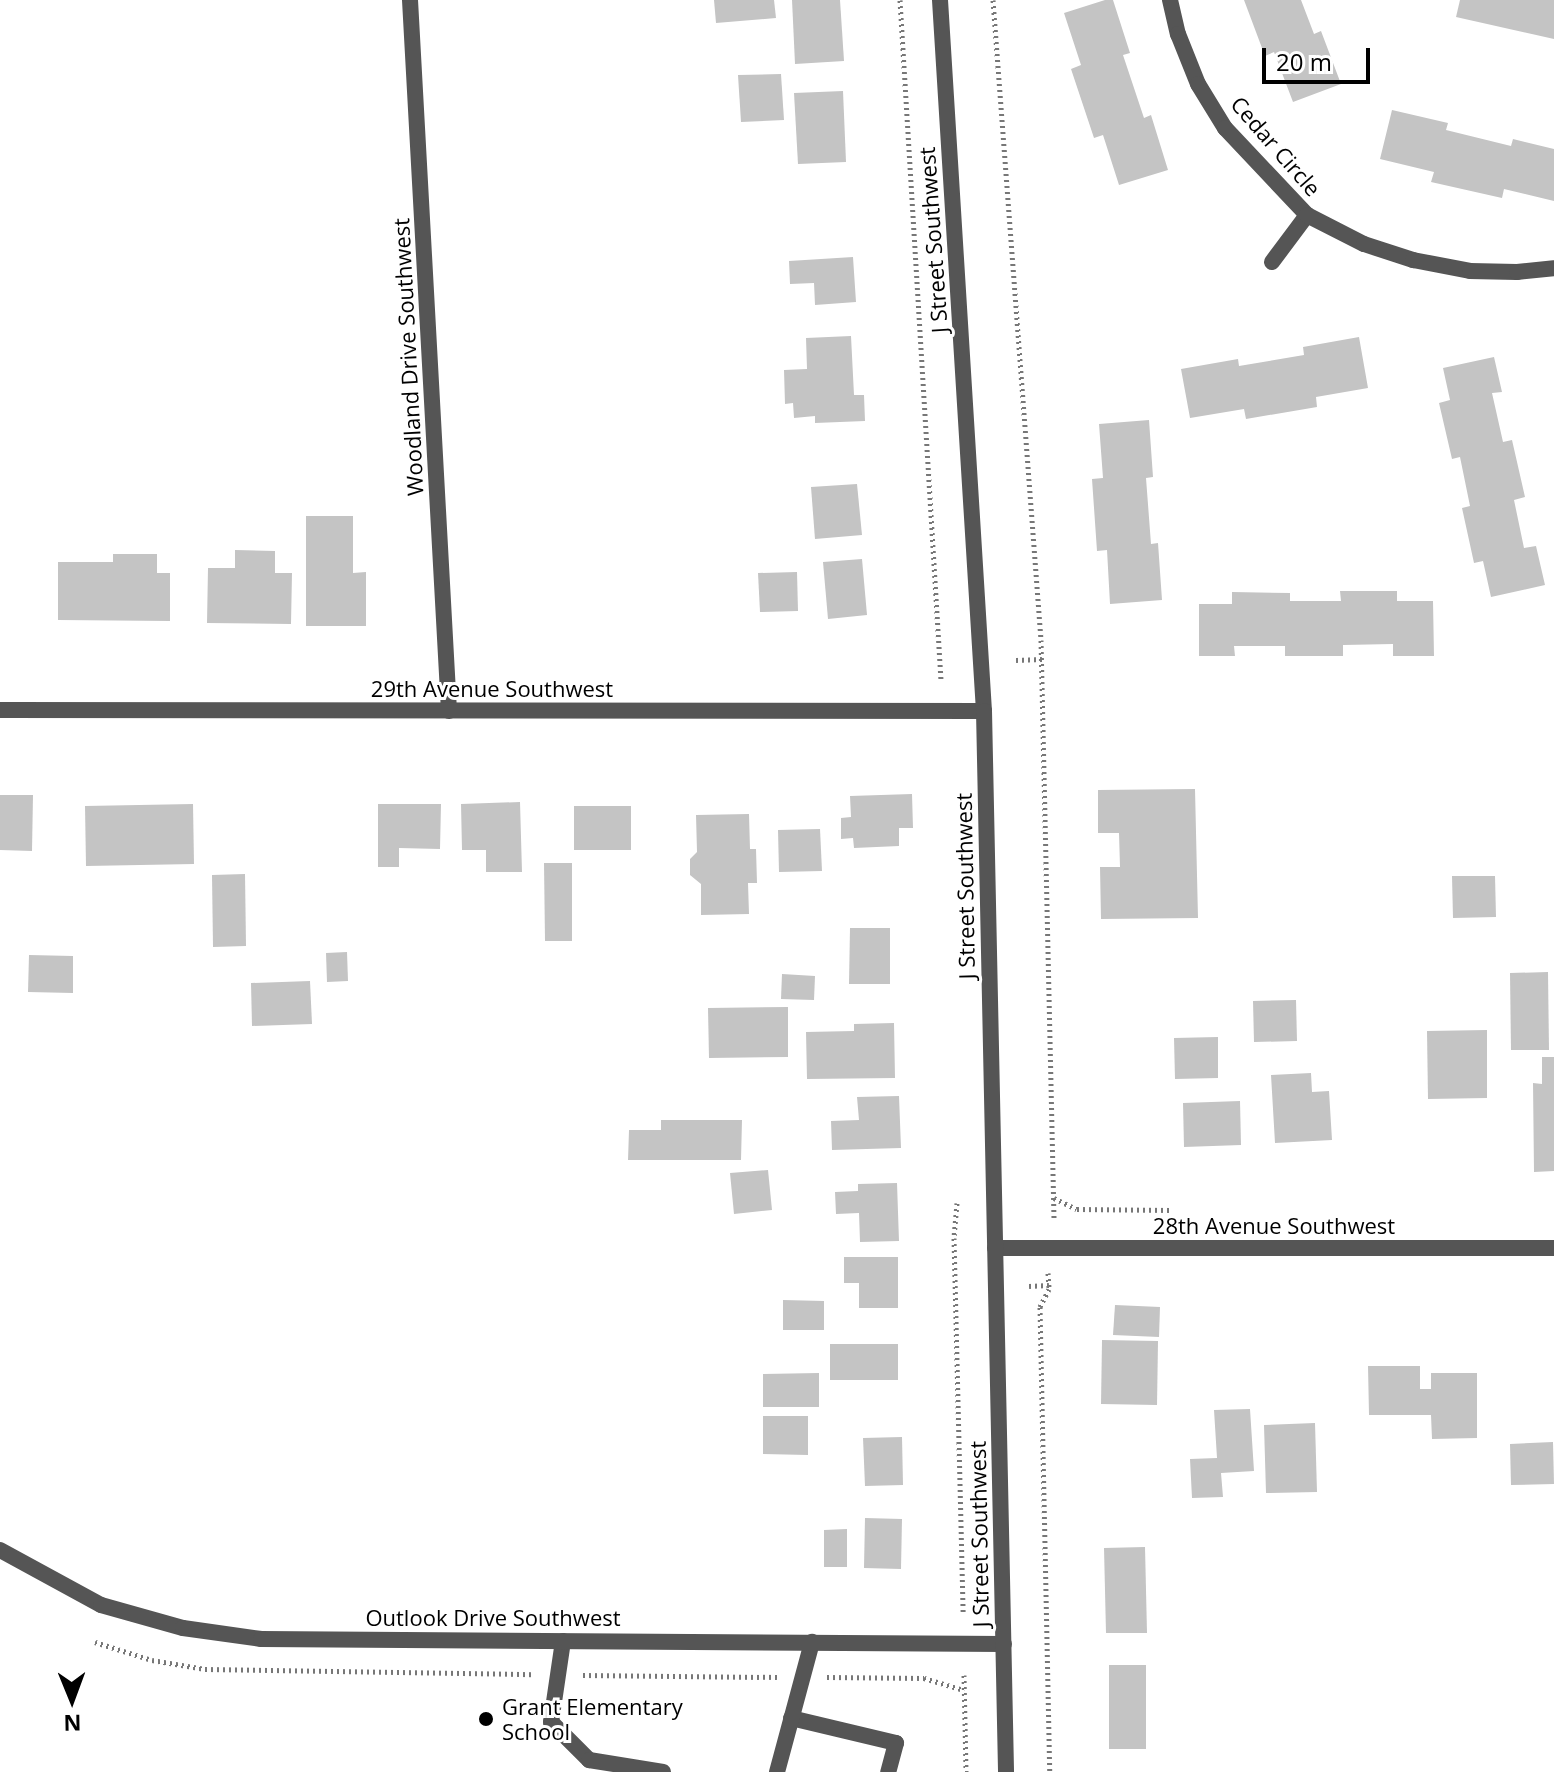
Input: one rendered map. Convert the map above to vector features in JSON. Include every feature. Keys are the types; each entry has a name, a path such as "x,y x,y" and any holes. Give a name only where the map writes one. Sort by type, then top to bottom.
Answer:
{"street":[{"name":"Woodland Drive Southwest","path":"410,0 449,711"},
{"name":"J Street Southwest","path":"940,0 984,711 1006,1772"},
{"name":"Cedar Circle","path":"1170,0 1178,34 1198,84 1225,128 1307,215 1364,244 1413,260 1470,271 1517,272 1554,268"},
{"path":"1272,262 1307,215"},
{"name":"29th Avenue Southwest","path":"0,710 984,711"},
{"name":"28th Avenue Southwest","path":"995,1248 1554,1248"},
{"name":"Outlook Drive Southwest","path":"0,1550 101,1605 183,1628 261,1639 1004,1644"},
{"path":"563,1641 551,1722 589,1760 663,1772"},
{"path":"777,1772 812,1642"},
{"path":"791,1718 896,1743 888,1772"}],"path":[{"path":"900,0 941,680"},
{"path":"993,0 1042,659 1054,1218"},
{"path":"1016,660 1042,659"},
{"path":"940,664 955,662"},
{"path":"1054,1198 1077,1209 1171,1210"},
{"path":"957,1203 955,1286 963,1613"},
{"path":"1048,1273 1049,1285 1040,1307 1050,1772"},
{"path":"1029,1286 1049,1285"},
{"path":"955,1286 965,1286"},
{"path":"963,1600 974,1599"},
{"path":"1035,1600 1046,1599"},
{"path":"964,1675 966,1772"}],"building":[{"path":"714,0 774,0 776,18 716,23"},
{"path":"792,0 840,0 844,61 795,64"},
{"path":"1113,0 1130,53 1123,55 1144,118 1151,115 1168,170 1119,185 1103,135 1094,138 1071,69 1081,65 1064,13"},
{"path":"1244,0 1301,0 1314,34 1321,31 1341,84 1293,102 1274,52 1265,56"},
{"path":"1460,0 1554,0 1554,39 1456,17"},
{"path":"781,74 784,120 741,122 738,75"},
{"path":"843,91 846,162 798,164 794,93"},
{"path":"1392,110 1448,123 1446,130 1511,146 1513,139 1554,149 1554,201 1504,189 1502,198 1431,182 1434,172 1380,159"},
{"path":"853,257 856,302 815,305 814,283 790,284 789,261"},
{"path":"851,336 854,395 864,395 865,421 815,423 815,416 794,418 793,403 785,404 784,370 807,369 806,338"},
{"path":"1359,337 1368,388 1316,397 1317,407 1246,419 1244,409 1190,418 1181,369 1238,359 1239,366 1304,355 1303,347"},
{"path":"1494,357 1502,392 1492,393 1503,442 1512,440 1525,497 1514,500 1524,548 1536,546 1545,585 1491,597 1483,561 1474,563 1462,508 1470,506 1460,457 1452,459 1439,403 1450,400 1443,368"},
{"path":"1149,420 1153,477 1146,478 1151,544 1158,543 1162,600 1110,604 1107,550 1097,551 1092,479 1103,478 1099,424"},
{"path":"857,484 862,535 815,539 811,487"},
{"path":"306,516 353,516 353,573 366,572 366,626 306,626"},
{"path":"235,550 275,551 275,573 292,573 291,624 207,623 208,568 235,568"},
{"path":"113,554 157,554 157,573 170,573 170,621 58,620 58,562 113,562"},
{"path":"862,559 867,615 828,619 823,562"},
{"path":"797,572 798,611 760,612 758,573"},
{"path":"1340,591 1397,591 1397,601 1433,601 1434,656 1393,656 1393,644 1343,645 1343,656 1285,656 1285,646 1234,646 1235,656 1199,656 1199,604 1232,604 1232,592 1290,593 1290,601 1341,601"},
{"path":"1195,789 1198,918 1101,919 1100,867 1120,867 1119,833 1098,833 1098,790"},
{"path":"912,794 913,828 899,828 899,846 854,848 853,838 841,839 841,818 851,817 850,796"},
{"path":"0,795 33,795 32,851 0,850"},
{"path":"520,802 522,872 486,872 486,850 462,850 461,804"},
{"path":"193,804 194,864 86,866 85,806"},
{"path":"378,804 441,804 440,849 399,848 399,867 378,867"},
{"path":"574,806 631,806 631,850 574,850"},
{"path":"749,814 750,849 756,849 757,883 748,883 749,914 701,915 701,884 690,875 690,859 697,852 696,815"},
{"path":"820,829 822,871 779,872 778,830"},
{"path":"544,863 572,863 572,941 545,941"},
{"path":"245,874 246,946 213,947 212,875"},
{"path":"1452,876 1495,876 1496,917 1453,918"},
{"path":"850,928 890,928 890,984 849,984"},
{"path":"347,952 348,981 327,982 326,953"},
{"path":"29,955 73,956 73,993 28,992"},
{"path":"1548,972 1549,1050 1511,1050 1510,973"},
{"path":"782,974 815,976 814,1000 781,999"},
{"path":"310,981 312,1024 252,1026 251,983"},
{"path":"1296,1000 1297,1041 1254,1042 1253,1001"},
{"path":"788,1007 788,1057 709,1058 708,1008"},
{"path":"894,1023 895,1078 807,1079 806,1032 854,1031 854,1024"},
{"path":"1487,1030 1487,1098 1428,1099 1427,1031"},
{"path":"1218,1037 1218,1078 1175,1079 1174,1038"},
{"path":"1542,1057 1554,1057 1554,1171 1534,1172 1533,1083 1542,1084"},
{"path":"1311,1073 1312,1092 1329,1091 1332,1140 1275,1143 1271,1075"},
{"path":"899,1096 901,1148 832,1150 831,1121 859,1120 857,1097"},
{"path":"1240,1101 1241,1145 1184,1147 1183,1103"},
{"path":"661,1120 742,1120 741,1160 628,1160 629,1130 661,1130"},
{"path":"768,1170 772,1210 734,1214 730,1173"},
{"path":"897,1183 899,1241 860,1242 859,1213 836,1214 835,1192 858,1191 858,1184"},
{"path":"844,1257 898,1257 898,1308 859,1308 859,1283 844,1283"},
{"path":"783,1300 824,1301 824,1330 783,1330"},
{"path":"1115,1305 1160,1307 1159,1337 1113,1335"},
{"path":"1102,1340 1158,1341 1157,1405 1101,1404"},
{"path":"830,1344 898,1344 898,1380 830,1380"},
{"path":"1368,1366 1420,1366 1420,1389 1431,1389 1431,1373 1477,1373 1477,1438 1432,1439 1431,1415 1369,1415"},
{"path":"819,1373 819,1407 763,1407 763,1374"},
{"path":"1250,1409 1254,1471 1221,1473 1223,1497 1192,1498 1190,1459 1217,1458 1214,1410"},
{"path":"763,1416 808,1416 808,1455 763,1454"},
{"path":"1315,1423 1317,1492 1266,1493 1264,1425"},
{"path":"902,1437 903,1485 865,1486 863,1438"},
{"path":"1553,1442 1554,1484 1511,1485 1510,1444"},
{"path":"865,1518 902,1519 901,1569 864,1568"},
{"path":"847,1529 847,1567 824,1567 824,1530"},
{"path":"1145,1547 1147,1633 1106,1633 1104,1548"},
{"path":"1109,1665 1146,1665 1146,1749 1109,1749"}],"place":[{"name":"Grant Elementary School","path":"486,1719"}]}
